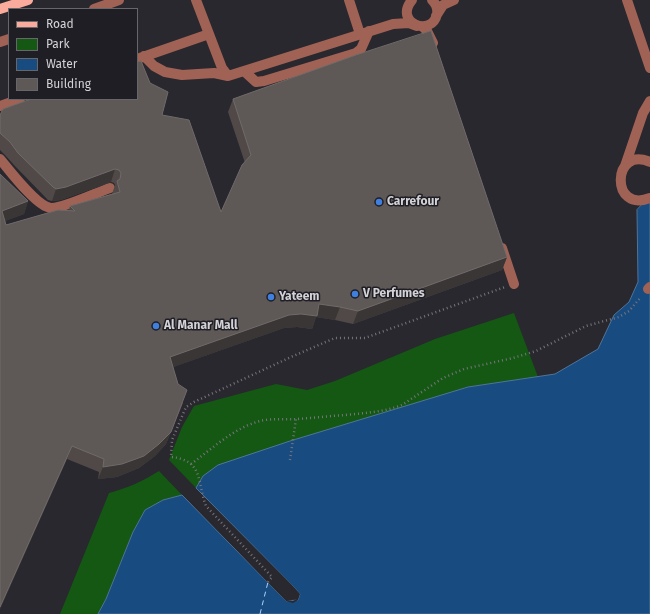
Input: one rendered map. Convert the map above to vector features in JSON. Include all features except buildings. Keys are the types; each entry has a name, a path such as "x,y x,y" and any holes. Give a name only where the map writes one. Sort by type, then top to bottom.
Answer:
{"main road":[{"path":"0,9 28,0"}],"lane":[{"path":"97,8 119,0"},
{"path":"196,0 222,68 228,76"},
{"path":"244,71 256,82 264,81 356,53 362,49 364,33 350,2 360,0"},
{"path":"431,38 437,10 433,0 451,1"},
{"path":"627,0 650,68"},
{"path":"393,24 404,12 410,1"},
{"path":"410,1 406,11 408,17 411,22 420,26 431,38 436,53"},
{"path":"140,58 165,72 182,75 214,73 228,76 393,24 409,23 420,26 429,25 435,19 439,10 451,1"},
{"path":"140,58 209,34"},
{"path":"0,106 17,100"},
{"path":"650,102 643,113 622,171 620,183 626,195 637,200 650,198"},
{"path":"625,166 630,162 643,159 650,162"},
{"path":"0,160 38,202 47,207 52,208 61,206 110,188"},
{"path":"499,239 514,284"}],"path":[{"path":"268,582 272,577 206,506 202,495 199,476 191,464 185,460 171,457 172,440 186,407 291,357 335,338 365,338 514,284"},
{"path":"191,464 231,434 250,425 271,419 296,419 380,411 395,408 443,378 464,369 513,358 536,351 586,326 619,316 629,311 649,288"},
{"path":"290,460 296,419"}],"green space":[{"path":"514,313 538,377 467,387 203,476 196,488 169,460 182,427 194,406 276,384 307,390 335,381 435,339"},
{"path":"159,471 182,495 163,500 145,510 133,532 106,599 98,614 60,614 109,493 135,484"}],"water":[{"path":"650,196 650,614 98,614 106,599 133,532 145,510 163,500 182,495 286,601 298,600 300,594 291,584 196,488 203,476 218,465 290,441 468,387 555,374 598,349 614,315 629,302 638,282 637,210"}],"pier":[{"path":"194,487 291,584 300,594 298,600 293,603 286,601 181,493 184,494 287,600 293,601 297,599 297,595 289,585 194,490"}],"ferry route":[{"path":"260,614 268,582"}],"place":[{"name":"Carrefour","path":"379,202"},
{"name":"V Perfumes","path":"355,294"},
{"name":"Yateem","path":"271,297"},
{"name":"Al Manar Mall","path":"156,326"}]}
